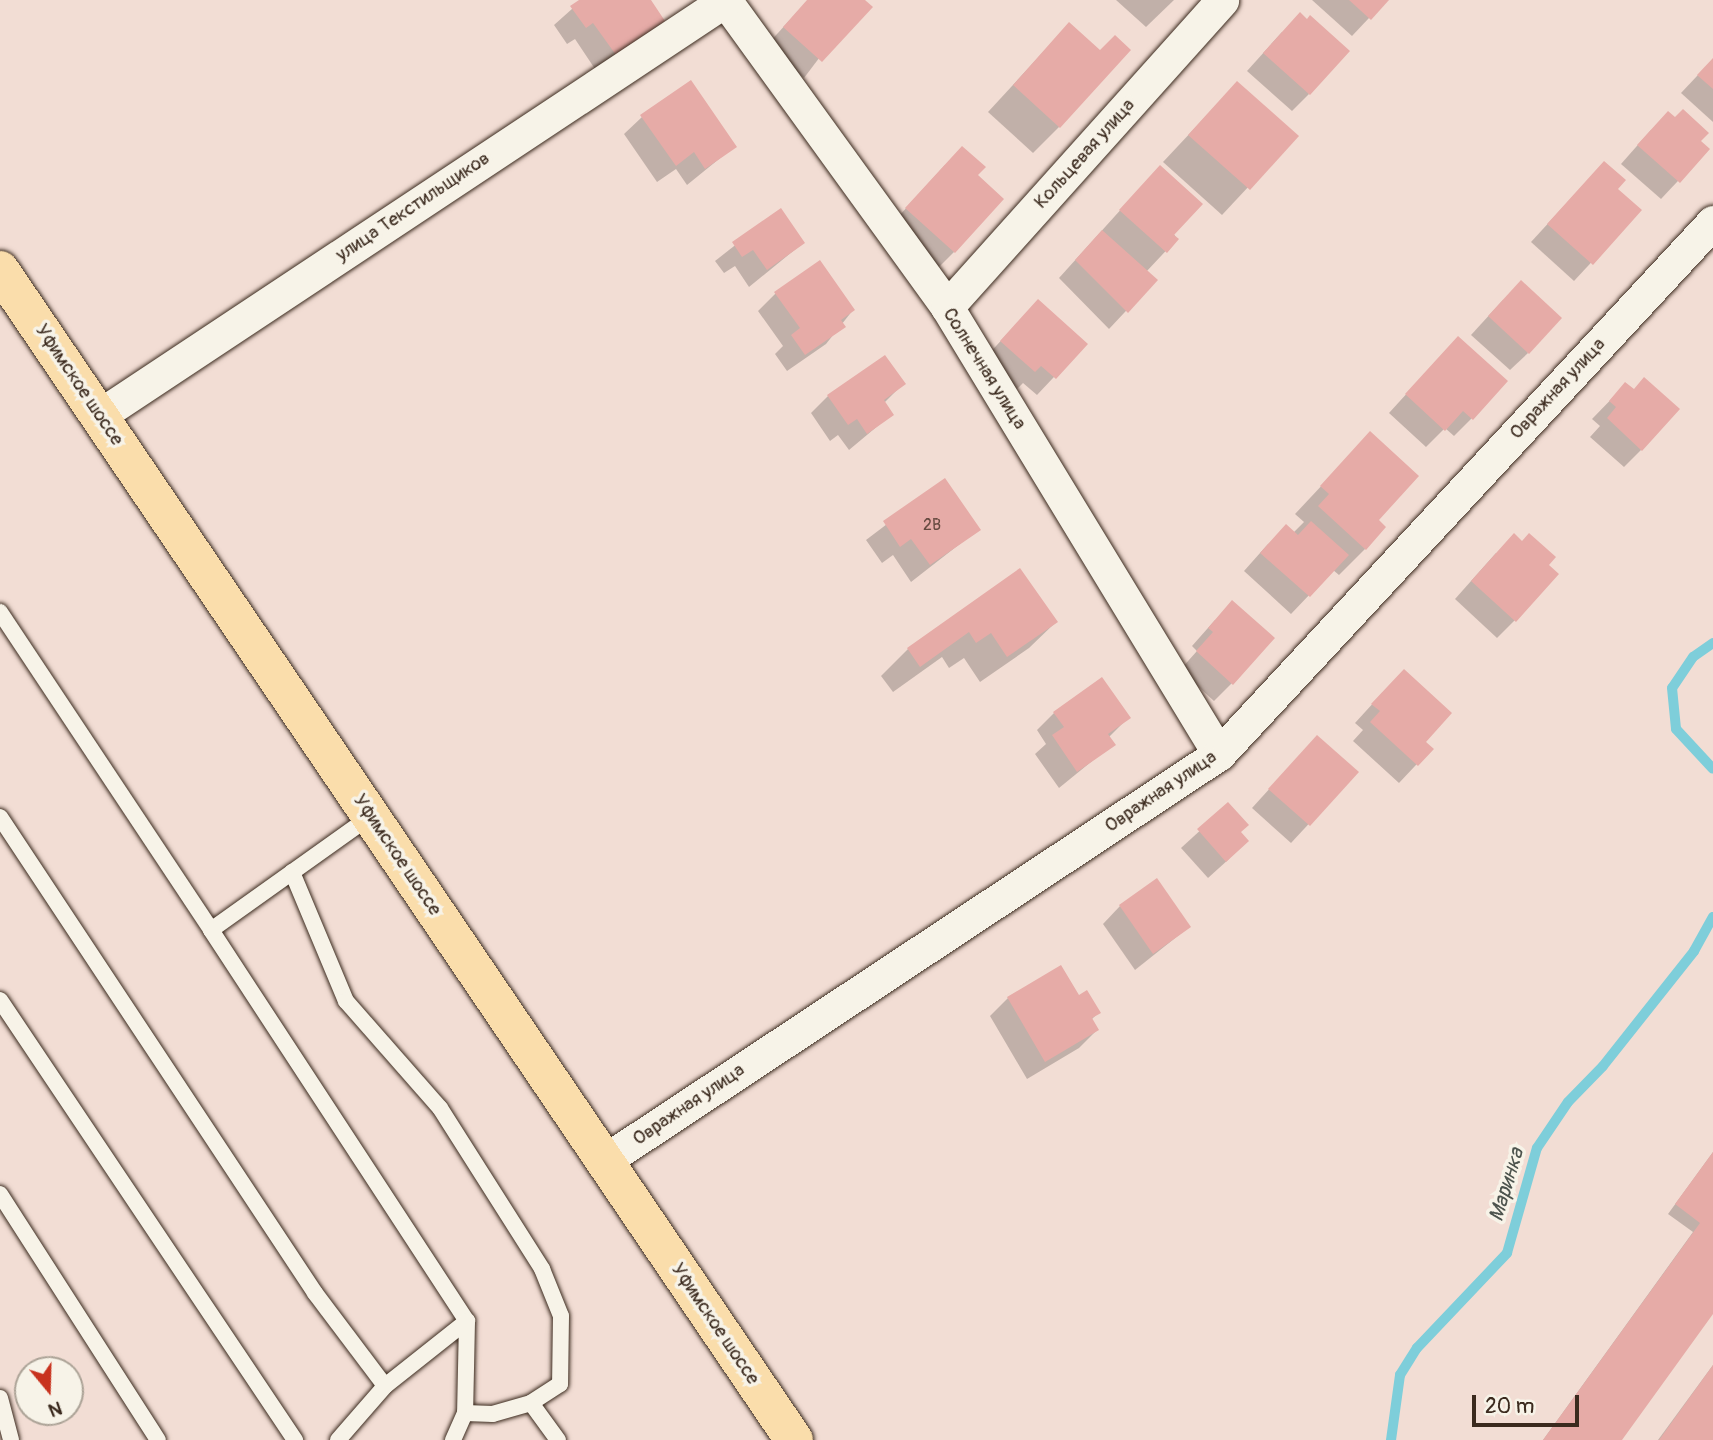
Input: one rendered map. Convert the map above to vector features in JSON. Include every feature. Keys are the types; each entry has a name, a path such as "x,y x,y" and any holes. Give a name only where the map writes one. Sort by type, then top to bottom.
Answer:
{"main road":[{"name":"Уфимское шоссе","path":"0,270 794,1440"}],"street":[{"name":"Солнечная улица","path":"726,0 947,307 1219,754"},
{"name":"улица Текстильщиков","path":"100,415 726,0"},
{"name":"Кольцевая улица","path":"947,307 1222,0"},
{"name":"Овражная улица","path":"604,1161 1219,754 1713,222"}],"lane":[{"path":"0,612 467,1321 465,1413 453,1440"},
{"path":"211,930 371,816"},
{"path":"0,817 315,1293 384,1386"},
{"path":"292,872 346,1001 440,1108 542,1269 561,1316 563,1360 560,1384 531,1403 493,1414 465,1413"},
{"path":"0,1000 295,1440"},
{"path":"0,1195 158,1440"},
{"path":"338,1440 384,1386 467,1321"},
{"path":"0,1398 10,1440"},
{"path":"531,1403 558,1440"}],"building":[{"path":"579,0 651,0 665,21 616,55 593,23 586,28 570,6"},
{"path":"807,0 865,0 873,7 822,62 783,27"},
{"path":"1349,0 1389,0 1371,20"},
{"path":"1300,12 1307,19 1310,15 1350,51 1310,95 1263,53"},
{"path":"1069,22 1100,50 1115,35 1131,50 1060,128 1013,85"},
{"path":"1713,58 1713,89 1697,75"},
{"path":"691,80 737,147 705,169 694,152 676,166 640,115"},
{"path":"1237,81 1299,136 1250,190 1188,135"},
{"path":"1683,109 1709,133 1701,141 1710,149 1680,183 1637,145 1668,111 1675,117"},
{"path":"962,146 986,167 978,175 1004,199 955,253 905,208"},
{"path":"1604,161 1626,180 1618,189 1642,210 1593,265 1547,224"},
{"path":"1160,165 1203,204 1174,235 1179,239 1167,253 1119,210"},
{"path":"781,208 805,243 767,270 753,250 742,257 732,242"},
{"path":"1102,230 1158,280 1128,313 1075,260"},
{"path":"820,260 855,310 841,320 846,327 805,355 791,335 800,328 774,292"},
{"path":"1521,280 1562,318 1529,354 1488,316"},
{"path":"1038,299 1088,344 1056,379 1041,366 1035,372 1000,341"},
{"path":"1458,336 1508,381 1473,420 1463,411 1445,431 1405,394"},
{"path":"885,355 906,384 884,400 894,415 867,434 857,419 848,425 827,395"},
{"path":"1644,377 1680,409 1642,451 1607,418 1616,407 1609,401 1625,382 1634,389"},
{"path":"1370,431 1419,476 1379,520 1386,527 1366,550 1318,506 1329,494 1320,486"},
{"path":"945,478 981,530 930,565 911,539 900,547 883,521"},
{"path":"1311,521 1349,555 1310,597 1260,553 1286,524 1298,535"},
{"path":"1514,533 1522,541 1529,533 1556,557 1549,565 1559,574 1516,622 1471,581"},
{"path":"1020,568 1058,622 1007,657 991,633 976,643 969,632 920,667 907,648"},
{"path":"1232,600 1275,638 1233,685 1196,651 1213,632 1208,628"},
{"path":"1404,669 1452,713 1426,742 1434,749 1418,766 1370,722 1380,711 1371,704"},
{"path":"1102,677 1131,718 1108,734 1116,745 1077,772 1052,735 1064,727 1053,712"},
{"path":"1317,735 1359,772 1310,826 1268,789"},
{"path":"1228,802 1249,825 1241,832 1249,841 1226,862 1197,829"},
{"path":"1157,878 1191,927 1153,954 1119,905"},
{"path":"1061,965 1079,995 1087,990 1101,1013 1092,1018 1099,1030 1045,1062 1007,997"},
{"path":"1713,1152 1713,1314 1622,1440 1543,1440 1700,1223 1675,1204"},
{"path":"1713,1365 1713,1440 1659,1440"}],"waterway":[{"name":"Маринка","path":"1713,643 1693,657 1672,688 1676,729 1713,769"},
{"name":"Маринка","path":"1391,1440 1400,1375 1417,1348 1507,1253 1537,1148 1568,1102 1603,1066 1694,951 1713,917"}]}
